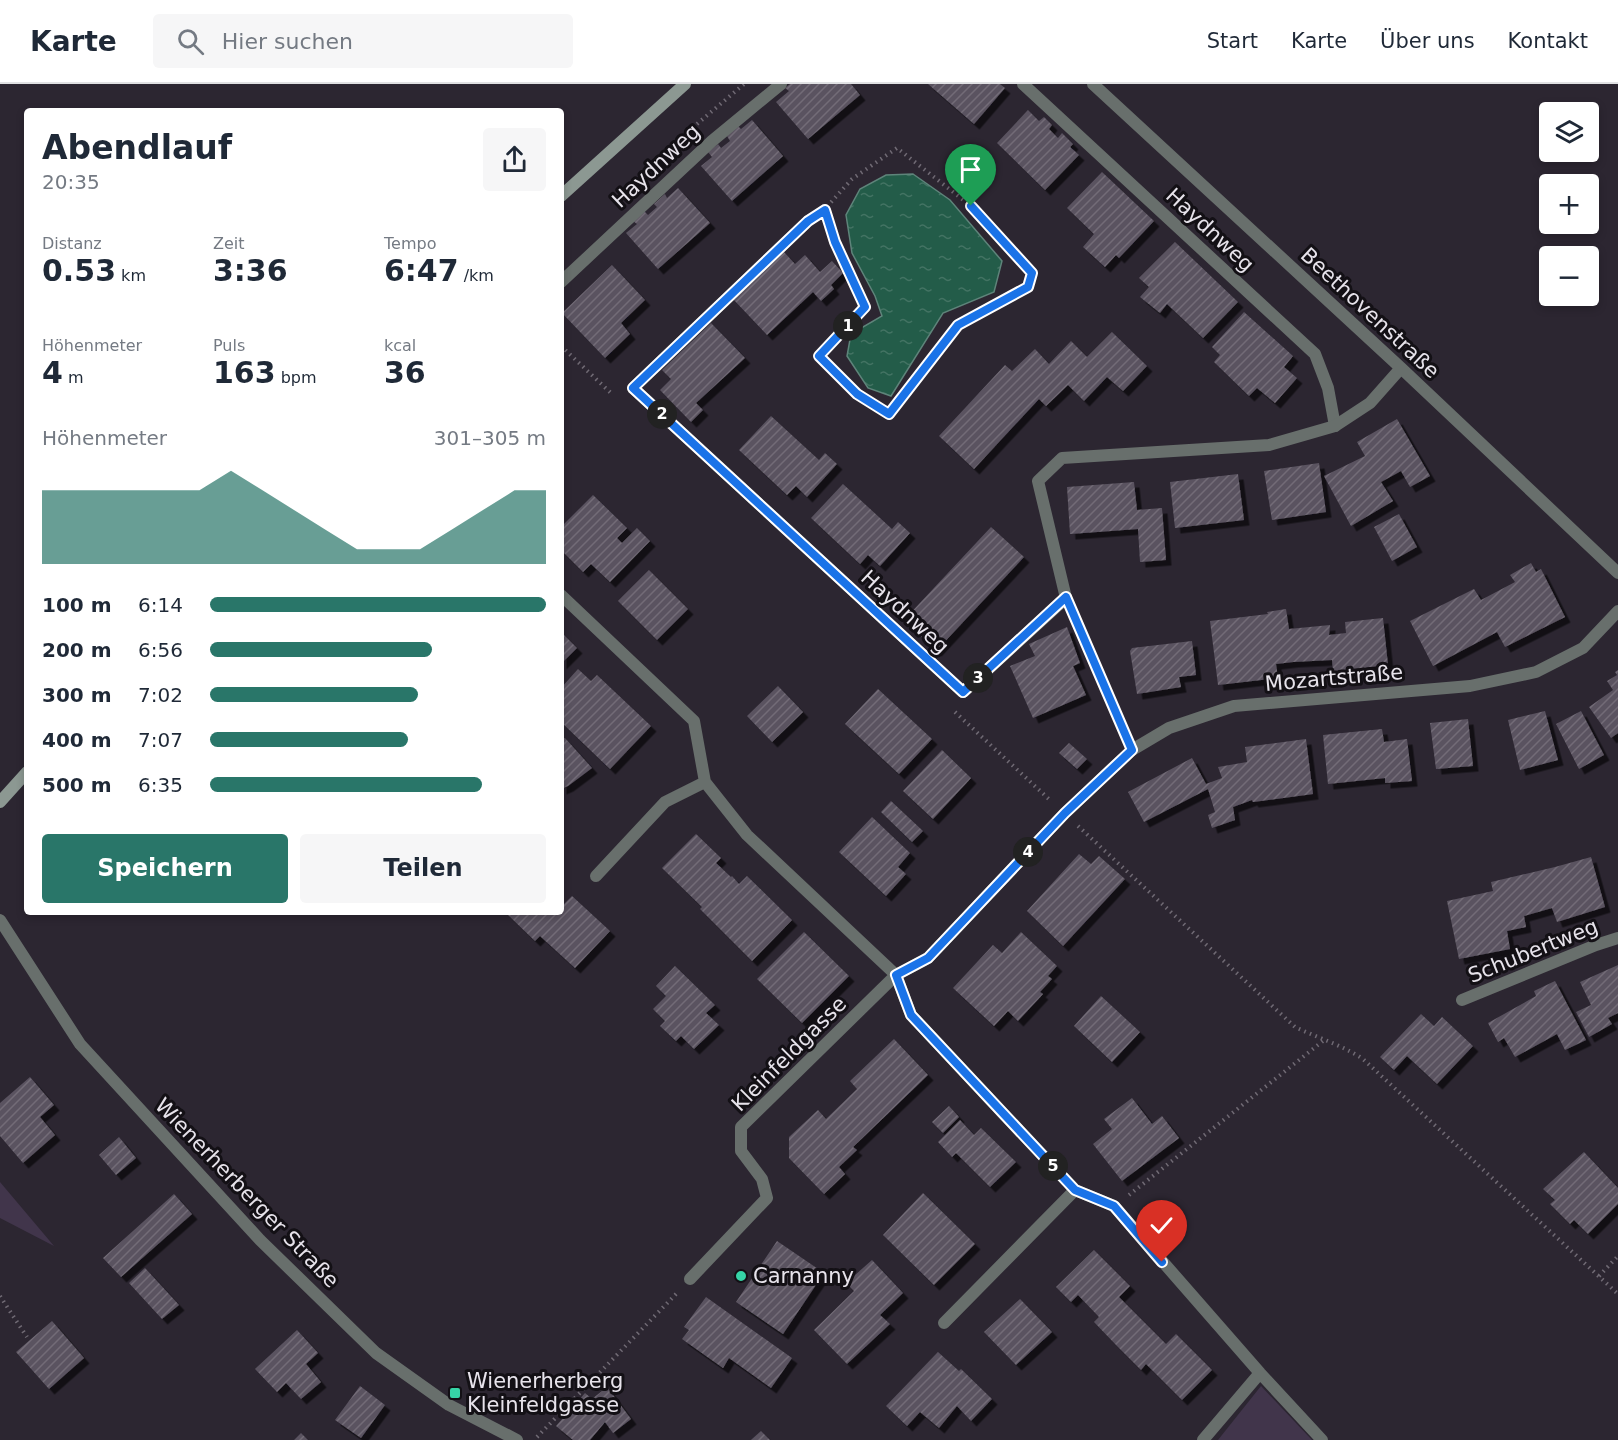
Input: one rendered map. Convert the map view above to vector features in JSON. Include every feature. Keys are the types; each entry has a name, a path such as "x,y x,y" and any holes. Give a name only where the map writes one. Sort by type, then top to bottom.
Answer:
{"main road":[{"path":"564,193 685,84"},
{"path":"0,802 24,775"}],"street":[{"name":"Haydnweg","path":"564,279 712,141 781,84"},
{"name":"Haydnweg","path":"1023,84 1315,354 1328,388 1335,426"},
{"name":"Beethovenstraße","path":"1092,84 1401,368 1618,573"},
{"name":"Haydnweg","path":"808,221 633,388 963,692 1066,597"},
{"path":"1066,597 1038,481 1062,458 1269,445 1335,426 1370,403 1401,368"},
{"path":"564,598 694,721 705,782 747,835 896,975 911,1015 1075,1190 1114,1206 1260,1373 1322,1440"},
{"name":"Mozartstraße","path":"1065,813 1132,750 1169,728 1234,706 1470,686 1536,672 1583,648 1618,611"},
{"path":"596,876 665,802 705,782"},
{"name":"Kleinfeldgasse","path":"690,1279 767,1198 762,1179 741,1151 741,1127 896,975 928,958 1065,813"},
{"name":"Wienerherberger Straße","path":"0,920 80,1044 260,1240 376,1353 449,1405 517,1440"},
{"name":"Schubertweg","path":"1462,1000 1618,938"},
{"path":"944,1323 1075,1190"},
{"path":"1203,1440 1260,1373"}],"path":[{"path":"808,221 825,210 852,179 897,148 971,206 1032,273 1028,287 958,325 889,414 857,394 819,356 865,307 835,242 825,210"},
{"path":"1066,597 1132,750"},
{"path":"1114,1206 1323,1041"},
{"path":"1599,1276 1618,1256"},
{"path":"534,1440 690,1279"},
{"path":"0,1296 27,1337"}],"shaded area":[{"path":"0,1182 54,1246 0,1218"},
{"path":"1261,1386 1312,1440 1218,1440"}],"water":[{"path":"913,174 950,200 1002,261 994,292 943,313 891,396 868,388 847,356 851,334 882,316 875,296 852,253 846,215 860,189 886,175"}],"building":[{"path":"790,84 851,84 860,95 808,139 776,102 789,91 785,88"},
{"path":"928,84 1000,84 1005,88 974,124"},
{"path":"1028,110 1039,121 1044,117 1052,125 1049,129 1058,138 1062,133 1073,144 1070,147 1079,155 1045,190 997,143"},
{"path":"752,120 783,156 732,201 701,166 712,157 708,152 718,144 721,148 730,141 727,136 738,126 741,129"},
{"path":"1102,172 1154,221 1119,258 1116,255 1105,267 1083,247 1094,234 1067,208"},
{"path":"678,188 710,223 658,269 626,233 637,224 633,221 644,211 648,215 657,207 654,204 665,194 667,198"},
{"path":"1175,242 1238,302 1203,338 1167,304 1160,313 1140,297 1149,287 1139,278"},
{"path":"784,252 795,264 805,255 820,272 832,261 843,273 831,285 834,289 821,301 813,292 767,335 733,299"},
{"path":"612,265 645,300 621,323 630,334 605,358 564,315 564,311"},
{"path":"1244,312 1293,356 1284,367 1297,378 1275,403 1257,388 1249,396 1214,362 1220,355 1212,347"},
{"path":"711,323 745,358 696,403 703,410 691,422 660,390 671,379 662,370"},
{"path":"1112,332 1147,366 1123,391 1107,377 1084,401 1068,385 1046,406 1039,399 974,469 939,436 1005,365 1012,371 1035,349 1049,364 1071,341 1087,357"},
{"path":"771,416 819,460 825,453 837,464 807,497 796,486 787,495 739,450"},
{"path":"1397,419 1430,476 1410,487 1401,471 1381,482 1393,501 1351,526 1324,476 1365,456 1357,442"},
{"path":"1319,463 1326,512 1272,520 1264,471"},
{"path":"1238,474 1244,520 1175,528 1170,482"},
{"path":"1134,482 1137,510 1162,508 1166,560 1140,562 1138,529 1070,534 1067,487"},
{"path":"843,484 892,529 898,522 910,533 880,566 868,555 860,564 811,518"},
{"path":"593,495 627,528 617,538 622,543 637,528 650,541 610,582 591,564 583,572 564,553 564,524"},
{"path":"1399,514 1417,547 1392,561 1374,527"},
{"path":"991,527 1024,557 936,651 904,620"},
{"path":"1531,563 1536,572 1541,569 1565,617 1505,647 1497,632 1433,666 1410,621 1474,589 1481,600 1515,582 1510,575"},
{"path":"649,570 688,609 657,640 618,601"},
{"path":"1286,609 1289,629 1330,625 1329,635 1346,633 1345,622 1383,618 1388,665 1333,671 1332,660 1276,664 1278,678 1218,685 1210,621 1268,614 1267,612"},
{"path":"1067,627 1080,663 1073,666 1086,695 1033,718 1010,666 1035,656 1029,644"},
{"path":"564,635 577,648 564,661"},
{"path":"1192,641 1196,675 1179,677 1181,687 1137,694 1130,651 1132,648"},
{"path":"578,669 591,681 597,675 651,726 610,769 564,725 564,685"},
{"path":"1618,670 1618,733 1611,738 1589,707 1613,690 1607,681 1617,675 1615,672"},
{"path":"778,686 803,712 772,742 747,716"},
{"path":"878,689 932,739 899,774 845,724"},
{"path":"1545,711 1558,760 1520,770 1508,720"},
{"path":"1581,711 1604,755 1579,769 1556,724"},
{"path":"1468,719 1473,766 1436,769 1430,723"},
{"path":"1382,729 1384,742 1407,739 1412,781 1385,783 1385,778 1328,784 1323,735"},
{"path":"564,738 592,768 564,788"},
{"path":"1306,739 1313,794 1253,802 1252,800 1233,807 1235,820 1212,828 1208,815 1215,812 1208,789 1144,822 1128,792 1192,758 1206,784 1222,778 1218,767 1247,762 1245,747"},
{"path":"1069,743 1087,759 1077,769 1059,753"},
{"path":"942,750 971,778 933,819 903,791"},
{"path":"891,801 923,831 912,842 881,812"},
{"path":"872,817 910,853 898,867 906,874 886,896 839,852"},
{"path":"696,834 721,858 716,863 731,877 739,884 747,876 792,920 752,961 662,868"},
{"path":"1079,854 1091,864 1099,856 1125,879 1063,946 1027,911"},
{"path":"1591,857 1605,907 1557,922 1552,908 1524,916 1526,927 1507,931 1510,949 1459,959 1447,901 1493,891 1491,882"},
{"path":"572,896 610,931 575,968 540,936 535,941 508,915 564,915 564,904"},
{"path":"804,932 849,976 802,1023 757,979"},
{"path":"1021,932 1057,966 1048,976 1052,979 1040,992 1043,994 1018,1021 1008,1011 994,1026 953,988 993,945 1002,953"},
{"path":"1618,965 1618,1013 1608,1018 1612,1024 1589,1037 1576,1012 1591,1005 1580,982"},
{"path":"675,966 715,1005 706,1013 719,1025 694,1049 681,1036 676,1041 660,1026 665,1021 653,1009 666,996 656,986"},
{"path":"1555,981 1586,1040 1565,1050 1557,1034 1515,1057 1504,1038 1498,1042 1488,1023 1536,996 1534,991"},
{"path":"1101,996 1140,1032 1112,1062 1074,1026"},
{"path":"1421,1014 1434,1026 1442,1017 1473,1046 1437,1084 1407,1056 1394,1070 1380,1057"},
{"path":"894,1039 928,1075 853,1147 857,1150 839,1167 845,1174 824,1194 789,1158 789,1137 818,1110 826,1119 857,1089 850,1081"},
{"path":"30,1077 54,1105 40,1117 55,1135 23,1163 0,1136 0,1103"},
{"path":"1132,1098 1152,1124 1162,1116 1179,1138 1122,1181 1093,1144 1112,1129 1104,1119"},
{"path":"949,1106 959,1117 943,1133 932,1122"},
{"path":"960,1120 974,1135 981,1128 1016,1162 990,1187 956,1153 952,1157 938,1142"},
{"path":"119,1137 136,1158 116,1175 99,1155"},
{"path":"1584,1152 1618,1188 1618,1204 1588,1234 1574,1220 1570,1224 1550,1204 1555,1200 1543,1189"},
{"path":"923,1193 975,1244 934,1285 883,1235"},
{"path":"174,1194 192,1214 121,1277 103,1258"},
{"path":"777,1241 824,1273 783,1334 736,1302"},
{"path":"1094,1250 1130,1286 1119,1297 1166,1344 1176,1334 1212,1370 1182,1400 1146,1364 1141,1370 1117,1346 1094,1322 1099,1317 1078,1295 1071,1302 1056,1287"},
{"path":"872,1260 903,1293 880,1315 890,1324 847,1364 814,1330 854,1291 846,1283"},
{"path":"145,1268 179,1305 162,1319 129,1283"},
{"path":"706,1297 792,1358 771,1388 729,1358 723,1368 682,1339 689,1330 684,1327"},
{"path":"1020,1299 1052,1332 1016,1365 984,1332"},
{"path":"52,1321 84,1358 49,1389 16,1352"},
{"path":"297,1330 318,1353 306,1364 321,1382 301,1399 286,1383 277,1392 255,1369"},
{"path":"938,1352 959,1371 961,1369 992,1399 971,1421 957,1406 939,1428 920,1412 907,1426 886,1406"},
{"path":"360,1386 385,1405 361,1438 335,1420"},
{"path":"607,1387 631,1419 613,1433 605,1422 590,1440 573,1440 556,1426 585,1393 592,1399"},
{"path":"761,1431 770,1440 751,1440"},
{"path":"301,1433 308,1440 294,1440"}],"place":[{"name":"Carnanny","path":"741,1276"},
{"name":"Wienerherberg Kleinfeldgasse","path":"455,1393"}],"route":[{"path":"971,206 1032,273 1028,287 958,325 889,414 857,394 819,356 865,307 835,242 825,210 808,221 633,388 963,692 1066,597 1132,750 1065,813 928,958 896,975 911,1015 1075,1190 1114,1206 1162,1262"}]}
